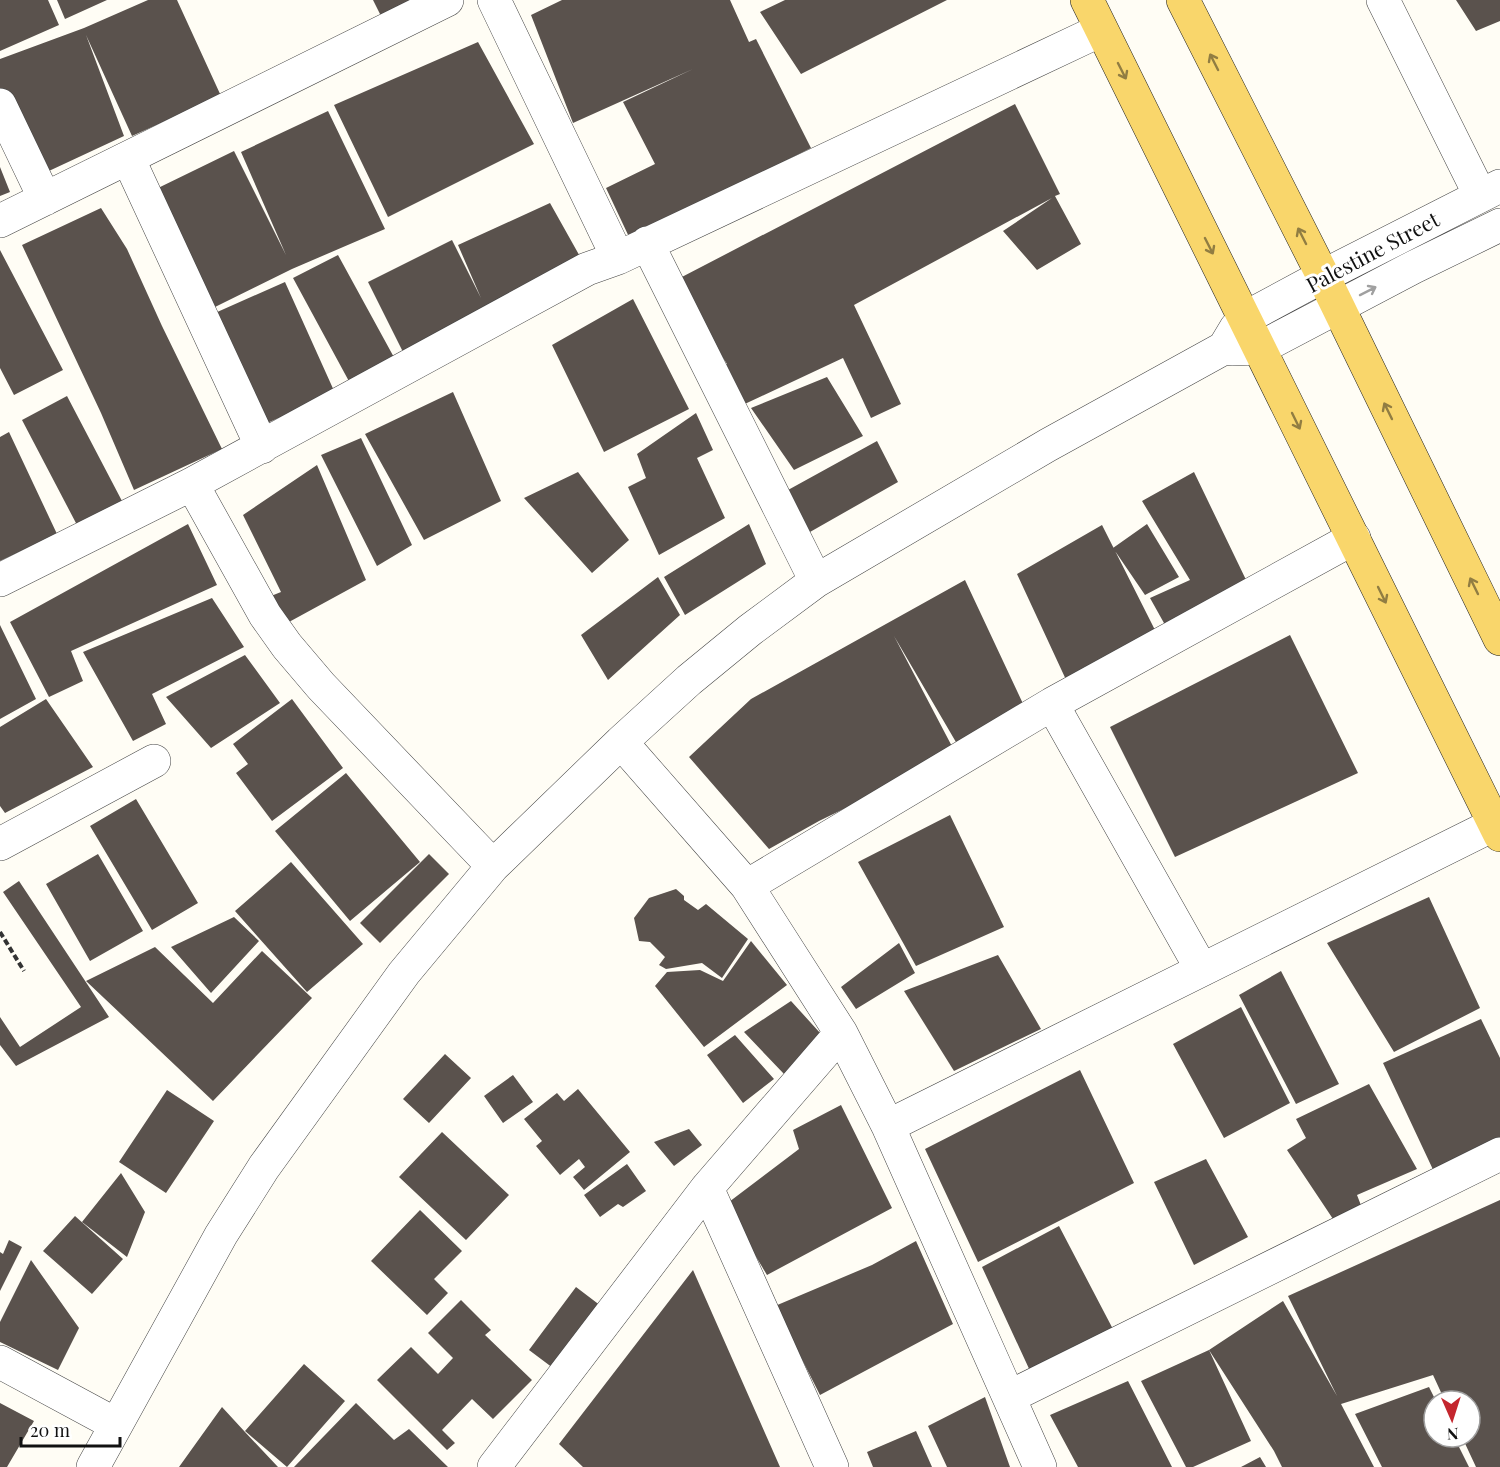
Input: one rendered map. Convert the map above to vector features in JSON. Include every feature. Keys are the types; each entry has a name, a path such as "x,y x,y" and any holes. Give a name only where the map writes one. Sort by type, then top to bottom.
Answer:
{"main road":[{"path":"1087,0 1497,829"},
{"path":"1183,0 1323,276 1500,639"}],"street":[{"path":"0,221 447,0"},
{"path":"494,0 816,581"},
{"path":"1383,0 1490,191"},
{"path":"0,580 262,447 587,269 1101,30"},
{"path":"0,105 45,199"},
{"path":"128,158 262,447"},
{"name":"Palestine Street","path":"1245,318 1490,191"},
{"name":"Palestine Street","path":"1260,348 1500,225"},
{"path":"93,1467 221,1235 264,1167 404,973 494,866 621,742 689,680 750,630 816,581 1048,445 1224,348 1245,318"},
{"path":"1224,348 1241,350 1260,348"},
{"path":"192,484 265,615 288,646 321,686 494,866"},
{"path":"747,886 1052,704 1354,538"},
{"path":"1052,704 1202,970"},
{"path":"621,742 747,886 841,1033 888,1126 1040,1467"},
{"path":"3,836 154,760"},
{"path":"888,1126 1202,970 1497,829"},
{"path":"494,1467 707,1188 841,1033"},
{"path":"1009,1397 1500,1154"},
{"path":"707,1188 832,1467"},
{"path":"0,1362 116,1424"}],"path":[{"path":"0,932 24,971"}],"building":[{"path":"0,0 48,0 59,25 0,51"},
{"path":"57,0 107,0 65,19"},
{"path":"148,0 177,0 221,96 132,136 86,35 124,136 36,177 0,103 0,59 84,28"},
{"path":"373,0 414,0 381,16"},
{"path":"562,0 730,0 749,42 756,39 811,148 630,239 606,188 655,164 623,102 693,69 573,123 531,15"},
{"path":"785,0 947,0 801,74 760,12"},
{"path":"1456,0 1500,0 1500,21 1476,31"},
{"path":"478,42 534,144 388,217 334,105"},
{"path":"1015,104 1060,194 1055,196 1081,244 1037,270 1003,231 1052,198 854,305 901,404 871,418 843,358 734,409 716,370 727,364 702,326 678,279"},
{"path":"328,111 385,229 292,269 215,307 156,189 234,151 286,255 241,152"},
{"path":"0,167 10,192 0,196"},
{"path":"550,203 587,269 403,352 368,282 452,240 481,298 458,245"},
{"path":"101,208 127,249 222,449 134,490 101,413 22,245"},
{"path":"0,250 63,370 14,395 0,368"},
{"path":"338,255 396,361 351,385 293,278"},
{"path":"285,282 335,393 256,428 206,317"},
{"path":"633,299 689,409 604,452 552,345"},
{"path":"827,377 863,436 794,470 751,408"},
{"path":"453,392 501,501 424,540 365,434"},
{"path":"67,396 122,501 77,525 22,420"},
{"path":"696,413 713,450 697,458 725,518 659,555 628,487 646,478 637,454"},
{"path":"9,432 57,534 0,561 0,437"},
{"path":"361,438 412,545 377,566 321,455"},
{"path":"877,441 898,482 810,532 788,490"},
{"path":"317,465 366,580 289,622 271,596 281,592 243,515"},
{"path":"578,472 629,540 592,573 524,498"},
{"path":"1194,472 1249,586 1169,632 1150,598 1190,580 1142,501"},
{"path":"188,524 217,585 71,651 83,681 49,697 10,622"},
{"path":"749,524 766,564 685,615 664,577"},
{"path":"1147,524 1179,577 1145,595 1113,548"},
{"path":"1102,525 1157,634 1068,684 1017,574"},
{"path":"658,577 680,615 608,680 581,635"},
{"path":"965,580 1025,708 960,749 894,636 956,754 819,821 769,849 689,757 751,699"},
{"path":"212,598 244,647 152,694 166,724 133,741 83,652"},
{"path":"0,625 36,699 0,719"},
{"path":"1290,635 1358,773 1175,857 1110,727"},
{"path":"245,655 280,703 211,748 166,697"},
{"path":"46,699 93,767 5,813 0,806 0,727"},
{"path":"292,699 343,768 272,821 236,773 248,764 233,744"},
{"path":"346,773 420,862 350,921 275,831"},
{"path":"136,799 198,903 152,930 90,826"},
{"path":"950,815 1004,927 916,966 858,862"},
{"path":"98,854 143,931 90,961 46,884"},
{"path":"429,854 449,874 380,943 360,923"},
{"path":"291,862 363,944 307,992 235,911"},
{"path":"19,881 109,1017 16,1066 0,1045 0,1017 20,1047 81,1007 3,892"},
{"path":"676,889 684,896 684,900 698,910 706,904 748,939 722,978 702,963 666,969 659,965 665,957 650,942 639,941 634,918 649,898"},
{"path":"1429,897 1480,1008 1394,1052 1327,943"},
{"path":"234,917 259,941 211,993 171,947"},
{"path":"751,941 787,985 704,1047 655,986 667,972 700,970 723,981"},
{"path":"899,943 915,973 856,1009 841,987"},
{"path":"155,947 213,1003 262,951 312,998 213,1101 86,981"},
{"path":"998,955 1041,1029 954,1071 904,991"},
{"path":"1281,971 1339,1084 1296,1104 1239,995"},
{"path":"791,1001 821,1034 784,1074 744,1032"},
{"path":"1241,1007 1290,1103 1224,1138 1173,1044"},
{"path":"1481,1019 1500,1058 1500,1142 1436,1176 1383,1063"},
{"path":"735,1035 774,1079 743,1103 707,1055"},
{"path":"445,1054 471,1078 429,1123 403,1099"},
{"path":"1080,1070 1134,1183 978,1262 925,1149"},
{"path":"513,1075 533,1102 503,1123 484,1096"},
{"path":"1369,1084 1417,1169 1357,1195 1362,1208 1335,1222 1287,1150 1306,1138 1296,1119"},
{"path":"578,1089 630,1152 584,1190 573,1177 585,1167 579,1159 560,1175 536,1146 542,1141 524,1119 557,1093 564,1101"},
{"path":"167,1090 214,1121 166,1193 119,1162"},
{"path":"841,1105 892,1208 767,1275 725,1205 799,1149 793,1130"},
{"path":"689,1129 702,1145 674,1166 654,1142"},
{"path":"442,1132 509,1195 466,1240 399,1177"},
{"path":"1206,1159 1248,1237 1194,1265 1154,1182"},
{"path":"627,1164 646,1191 623,1207 618,1204 600,1217 584,1195"},
{"path":"121,1173 145,1212 127,1257 82,1222"},
{"path":"1500,1200 1500,1467 1476,1467 1468,1449 1482,1449 1482,1389 1439,1389 1433,1375 1341,1404 1374,1467 1282,1467 1209,1350 1283,1301 1337,1396 1288,1296"},
{"path":"420,1210 462,1251 434,1279 448,1293 427,1315 371,1261"},
{"path":"75,1216 123,1259 92,1294 43,1251"},
{"path":"1059,1226 1115,1333 1031,1373 982,1267"},
{"path":"9,1240 22,1247 0,1291 0,1252 3,1254"},
{"path":"916,1241 953,1324 820,1395 775,1306 872,1265"},
{"path":"31,1260 79,1328 58,1370 0,1342 0,1322"},
{"path":"693,1270 780,1467 583,1467 559,1444"},
{"path":"576,1287 601,1306 553,1368 529,1350"},
{"path":"461,1300 491,1330 485,1335 532,1380 493,1419 472,1399 442,1430 455,1443 447,1450 377,1380 411,1347 438,1374 453,1358 428,1333"},
{"path":"1209,1350 1251,1441 1193,1467 1186,1467 1141,1381"},
{"path":"304,1364 345,1401 287,1467 245,1431"},
{"path":"1128,1381 1172,1467 1078,1467 1050,1415"},
{"path":"1422,1390 1422,1449 1460,1449 1469,1467 1382,1467 1355,1414"},
{"path":"985,1397 1010,1467 947,1467 928,1426"},
{"path":"0,1403 34,1421 7,1467 0,1467"},
{"path":"356,1403 394,1440 409,1429 448,1467 294,1467"},
{"path":"222,1407 245,1432 278,1467 179,1467"},
{"path":"916,1431 932,1467 873,1467 867,1452"},
{"path":"1260,1457 1266,1467 1241,1467"}]}
